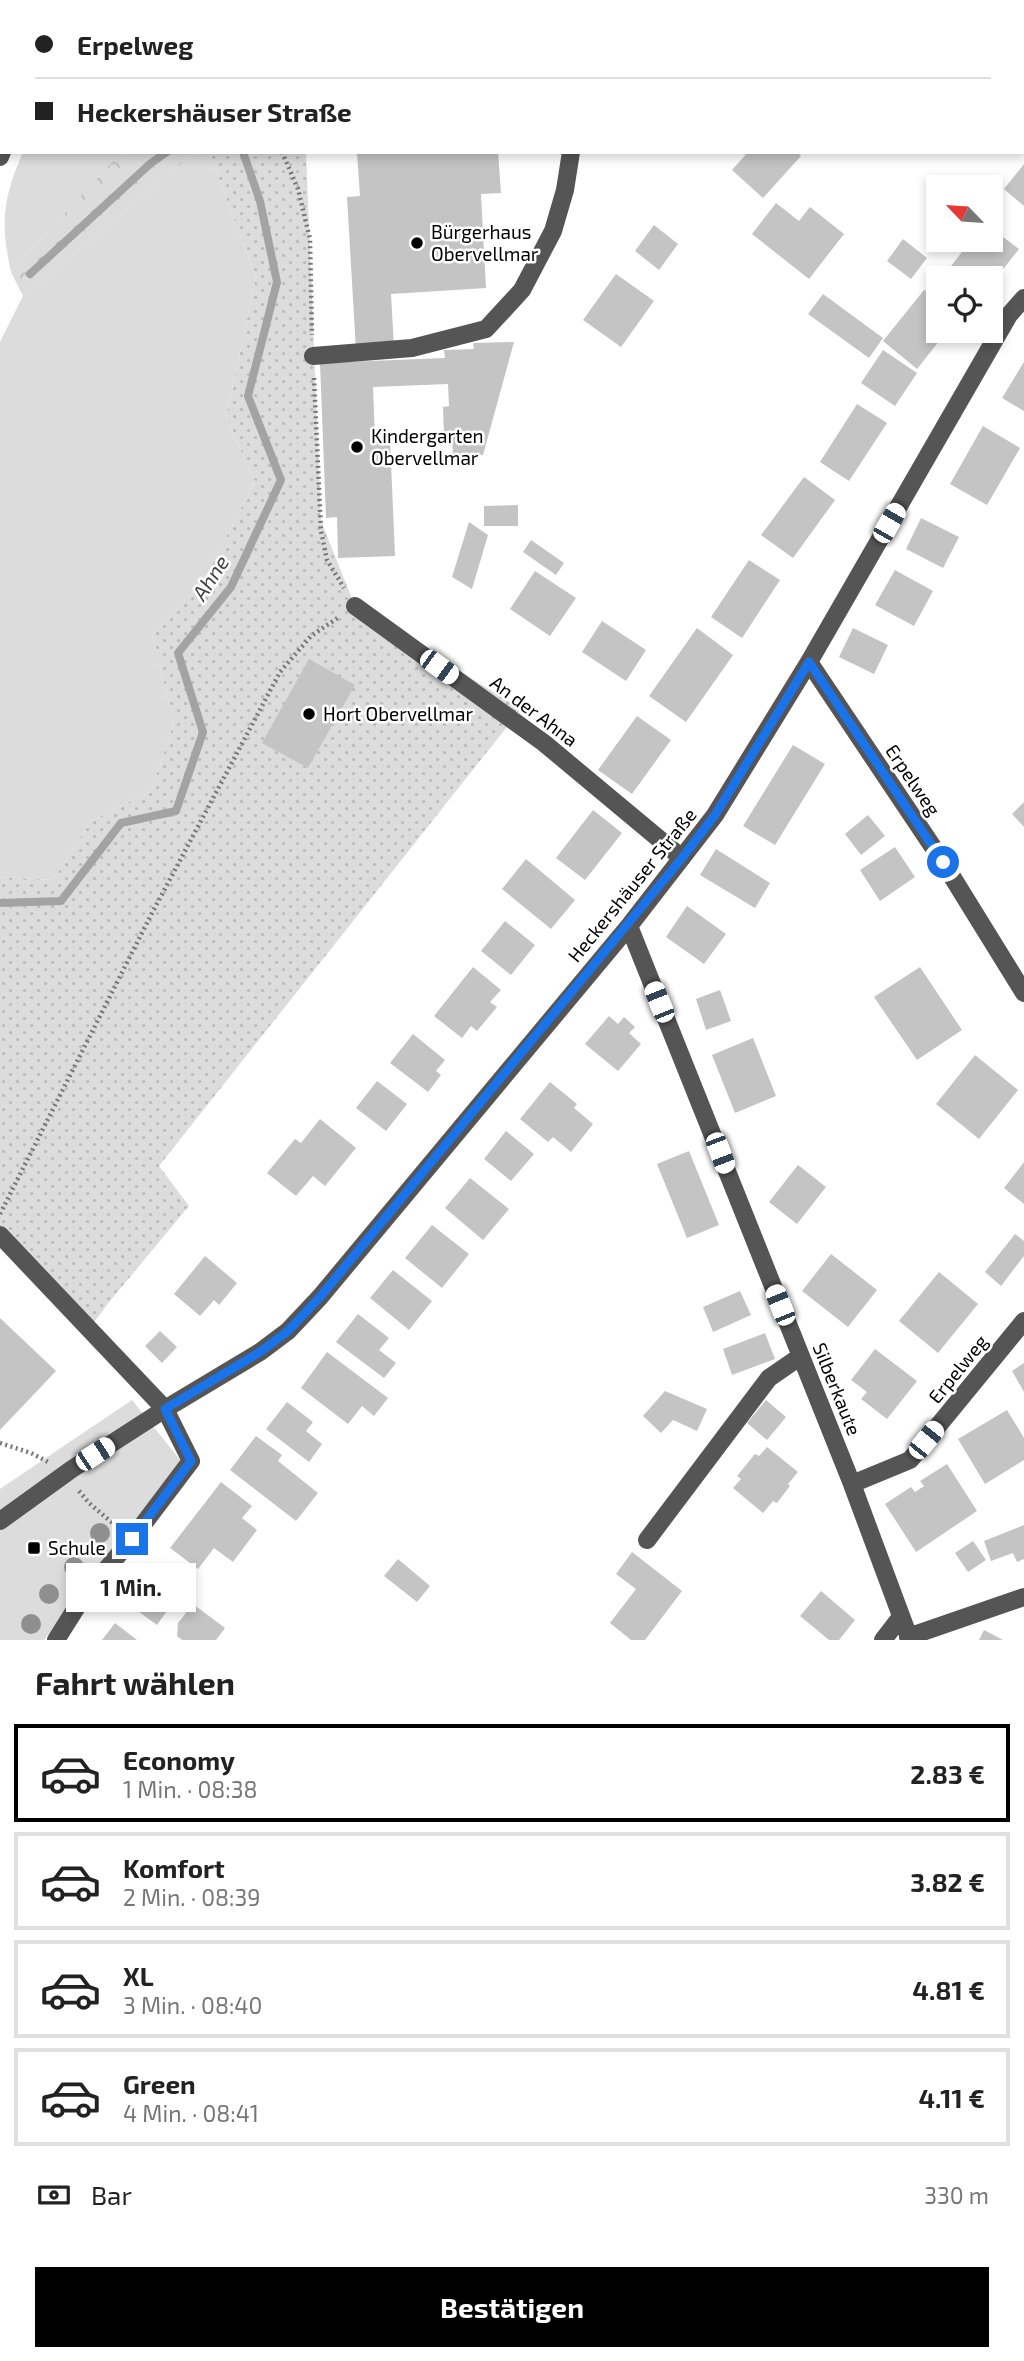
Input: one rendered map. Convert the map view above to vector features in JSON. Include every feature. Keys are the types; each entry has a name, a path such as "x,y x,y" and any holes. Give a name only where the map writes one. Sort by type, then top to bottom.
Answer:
{"street":[{"path":"313,356 412,348 486,328 522,290 553,231 565,190 571,154"},
{"name":"Heckershäuser Straße","path":"0,1521 65,1474 165,1409 260,1352 288,1331 329,1287 629,926 715,815 809,662 1009,315 1024,298"},
{"name":"An der Ahna","path":"355,606 544,743 682,858"},
{"name":"Erpelweg","path":"809,662 943,862 1024,993"},
{"name":"Silberkaute","path":"629,926 852,1484 909,1638 1024,1597"},
{"path":"0,1235 165,1409 191,1461 132,1539 85,1594 56,1640"},
{"name":"Erpelweg","path":"852,1484 910,1460 1024,1321"},
{"path":"647,1540 769,1378 801,1356"},
{"path":"883,1640 901,1618"}],"path":[{"path":"0,1201 6,1206 151,915 280,672 311,636 355,606"}],"green space":[{"path":"22,154 124,154 11,272 5,239 5,211 11,183"},
{"path":"123,154 193,154 23,296 11,272 117,157"},
{"path":"193,154 210,154 256,277 226,418 255,481 204,581 152,635 174,723 151,791 91,821 53,880 0,877 0,342 23,296"},
{"path":"210,154 306,154 321,521 355,606 521,709 159,1166 189,1206 89,1329 0,1235 0,877 53,880 91,821 151,791 174,723 152,635 204,581 255,481 226,418 256,277"},
{"path":"132,1400 181,1461 44,1640 0,1640 0,1489"}],"building":[{"name":"Bürgerhaus Obervellmar","path":"357,154 498,154 501,193 481,194 486,288 391,294 394,347 356,350 347,197 360,196"},
{"path":"746,154 801,156 763,198 732,170"},
{"path":"1024,164 1024,206 1004,189"},
{"path":"776,203 799,221 810,207 844,234 809,279 752,234"},
{"path":"654,225 678,244 659,270 635,251"},
{"path":"1003,237 1019,249 1003,269 1003,266 951,266 962,252 1003,252"},
{"path":"903,239 927,258 911,279 887,261"},
{"path":"616,274 654,301 621,347 583,320"},
{"path":"924,290 926,292 926,343 938,343 917,369 883,341"},
{"path":"823,294 883,338 869,358 808,314"},
{"name":"Kindergarten Obervellmar","path":"514,342 483,455 453,457 452,436 444,437 443,407 449,406 448,384 373,387 375,439 390,439 395,556 338,558 337,517 326,518 320,363 445,358 444,350 474,349 473,343"},
{"path":"883,350 917,373 895,406 861,383"},
{"path":"1024,362 1024,411 1002,398"},
{"path":"857,404 887,423 849,481 820,462"},
{"path":"983,426 1020,448 987,505 950,484"},
{"path":"804,477 835,500 793,558 761,535"},
{"path":"518,505 518,526 484,526 484,506"},
{"path":"921,518 959,537 943,568 906,549"},
{"path":"469,522 488,535 472,589 452,577"},
{"path":"531,540 564,563 556,575 523,552"},
{"path":"749,560 780,580 742,638 711,617"},
{"path":"895,570 933,591 914,626 875,605"},
{"path":"535,571 576,598 550,636 510,609"},
{"path":"602,621 646,650 626,681 582,652"},
{"path":"697,628 733,655 686,722 649,696"},
{"path":"853,628 888,645 874,674 839,657"},
{"name":"Hort Obervellmar","path":"309,659 355,685 308,768 262,743"},
{"path":"637,716 671,740 632,794 598,770"},
{"path":"793,745 825,764 775,845 743,826"},
{"path":"1024,802 1024,827 1012,814"},
{"path":"593,810 622,833 585,880 556,858"},
{"path":"868,815 885,836 861,855 845,834"},
{"path":"895,847 915,877 880,901 860,870"},
{"path":"716,849 770,883 755,908 700,875"},
{"path":"526,859 575,900 551,929 502,889"},
{"path":"687,906 726,934 704,964 666,937"},
{"path":"505,921 535,945 511,975 481,951"},
{"path":"473,967 501,990 490,1002 497,1007 477,1031 471,1026 462,1038 434,1016"},
{"path":"920,967 962,1030 917,1060 874,997"},
{"path":"720,990 731,1021 706,1030 696,999"},
{"path":"609,1016 618,1024 624,1017 635,1027 629,1033 641,1044 618,1071 585,1044"},
{"path":"413,1034 445,1060 436,1071 441,1075 428,1092 390,1063"},
{"path":"753,1038 776,1096 735,1113 712,1055"},
{"path":"975,1055 1018,1090 979,1139 936,1104"},
{"path":"377,1081 407,1104 386,1131 356,1108"},
{"path":"550,1082 577,1104 574,1108 593,1124 571,1152 553,1137 548,1142 520,1119"},
{"path":"320,1119 356,1148 325,1186 313,1176 296,1196 267,1173 295,1139 301,1143"},
{"path":"506,1131 534,1154 511,1181 484,1159"},
{"path":"689,1151 719,1225 687,1238 657,1164"},
{"path":"1024,1162 1024,1204 1004,1188"},
{"path":"798,1165 826,1187 797,1224 769,1202"},
{"path":"470,1178 509,1209 483,1240 445,1208"},
{"path":"432,1225 469,1254 442,1288 405,1258"},
{"path":"1015,1234 1024,1241 1024,1256 1001,1286 985,1272"},
{"path":"831,1254 877,1290 848,1327 802,1291"},
{"path":"205,1256 237,1283 219,1305 214,1300 200,1316 174,1294"},
{"path":"393,1270 432,1301 409,1330 370,1298"},
{"path":"939,1272 978,1304 938,1353 899,1321"},
{"path":"740,1291 751,1315 713,1332 703,1307"},
{"path":"358,1314 389,1338 379,1350 396,1363 384,1378 336,1342"},
{"path":"0,1318 56,1371 0,1430"},
{"path":"160,1331 177,1347 162,1363 145,1346"},
{"path":"765,1333 775,1359 732,1375 723,1349"},
{"path":"875,1349 917,1381 887,1419 861,1399 867,1392 851,1380"},
{"path":"327,1352 388,1398 374,1416 362,1406 348,1424 301,1388"},
{"path":"1024,1363 1024,1392 1012,1371"},
{"path":"665,1391 707,1409 697,1431 673,1420 661,1433 643,1416"},
{"path":"766,1400 786,1417 767,1440 747,1423"},
{"path":"287,1402 313,1422 306,1431 322,1444 309,1462 266,1429"},
{"path":"1007,1410 1024,1438 1024,1460 985,1484 958,1439"},
{"path":"256,1436 282,1455 278,1461 318,1493 296,1521 230,1470"},
{"path":"767,1447 798,1472 777,1503 773,1501 763,1513 733,1488 741,1479 737,1476 755,1454 759,1456"},
{"path":"947,1464 977,1511 916,1552 885,1504 911,1487 915,1492 924,1486 920,1481"},
{"path":"221,1482 252,1506 242,1518 257,1530 233,1562 214,1548 198,1569 170,1548"},
{"path":"1024,1525 1024,1559 1017,1562 1013,1553 991,1561 984,1541"},
{"path":"973,1541 986,1560 968,1572 955,1553"},
{"path":"632,1552 682,1591 645,1640 631,1640 610,1623 636,1589 616,1574"},
{"path":"398,1559 430,1586 417,1602 384,1576"},
{"path":"147,1571 179,1594 157,1625 124,1601"},
{"path":"821,1591 855,1620 839,1640 829,1640 800,1616"},
{"path":"193,1604 225,1628 216,1640 182,1640 177,1636 178,1623"},
{"path":"115,1623 137,1640 102,1640"},
{"path":"984,1630 1003,1640 979,1640"}],"waterway":[{"path":"30,274 164,154"},
{"name":"Ahne","path":"0,903 61,901 121,823 176,811 203,732 178,653 231,587 281,480 248,396 277,282 260,201 244,154"}],"place":[{"name":"Bürgerhaus Obervellmar","path":"417,243"},
{"name":"Kindergarten Obervellmar","path":"357,447"},
{"name":"Hort Obervellmar","path":"309,714"},
{"name":"Schule","path":"34,1548"}],"route":[{"path":"132,1539 191,1461 165,1409 260,1352 288,1331 320,1297 629,926 682,858 715,815 809,662 943,862"}]}
